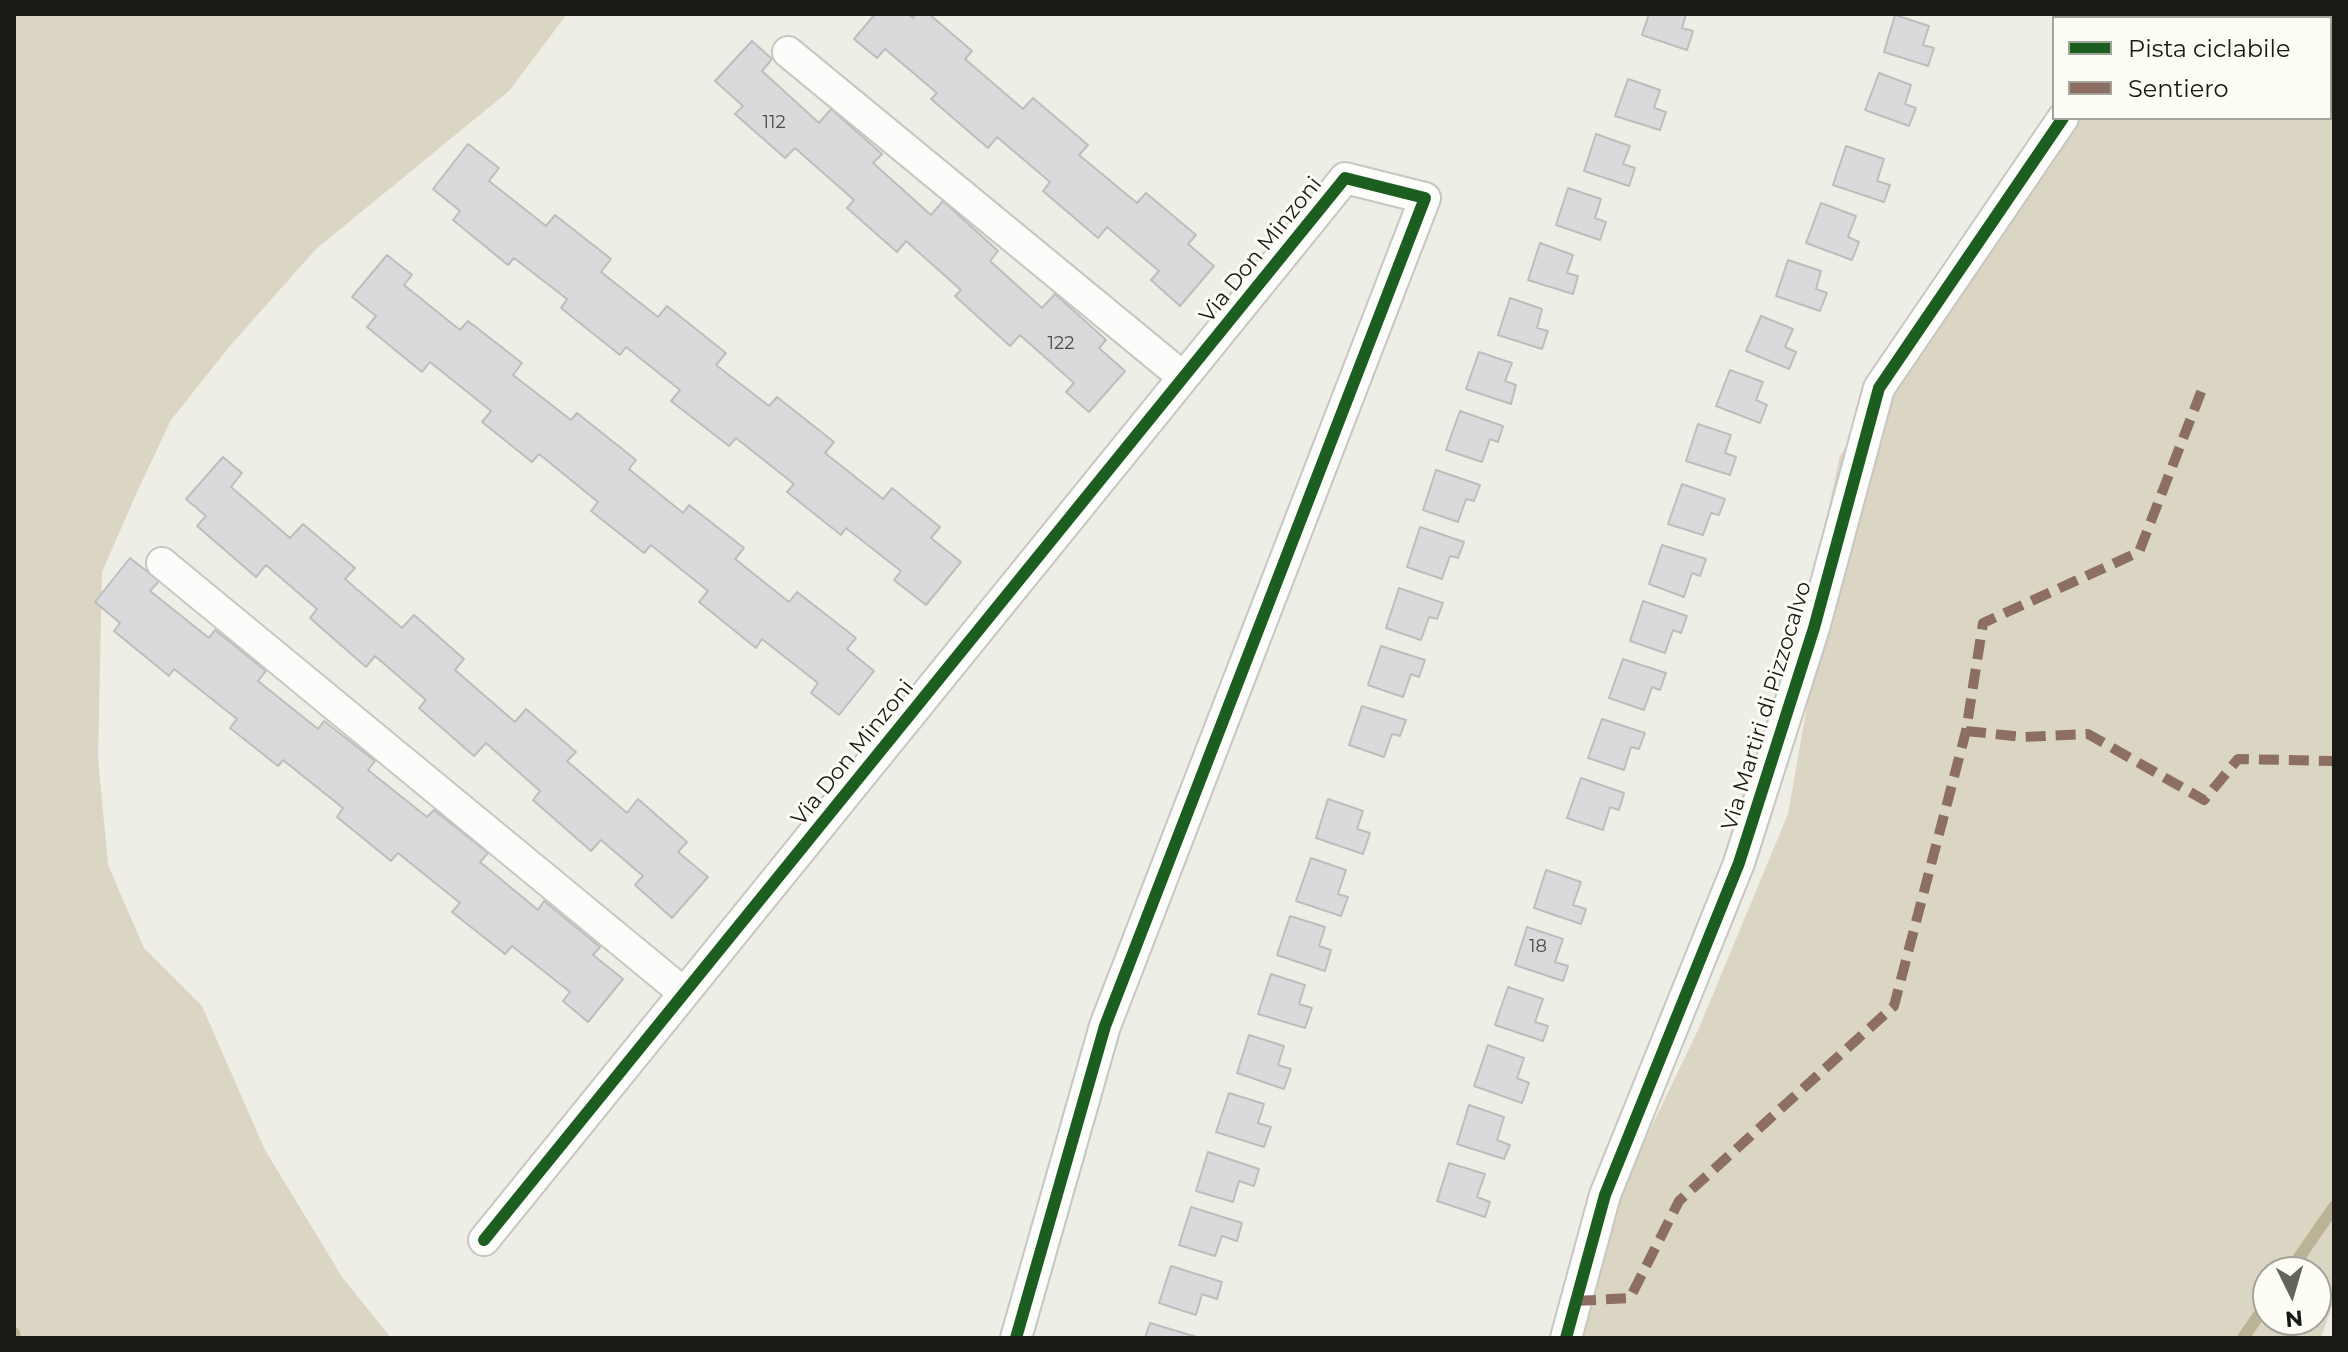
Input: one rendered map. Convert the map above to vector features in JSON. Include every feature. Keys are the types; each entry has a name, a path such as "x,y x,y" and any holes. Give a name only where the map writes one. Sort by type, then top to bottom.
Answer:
{"street":[{"path":"788,52 1183,377"},
{"name":"Via Martiri di Pizzocalvo","path":"1566,1338 1605,1195 1739,863 1814,628 1879,388 2062,120"},
{"name":"Via Don Minzoni","path":"484,1240 1345,178 1425,198 1105,1026 1016,1338"},
{"path":"162,563 684,993"}],"shaded area":[{"path":"14,14 567,14 509,91 316,249 229,347 171,420 102,572 98,758 108,865 144,948 202,1006 265,1150 342,1277 391,1338 14,1338"},
{"path":"2102,14 2334,14 2332,1306 2332,1256 2252,1256 2252,1336 2321,1338 1553,1338 1561,1315 1699,1028 1788,814 1817,649 1821,542 1840,456 2017,174 2052,109 2052,120 2332,120 2332,16"}],"building":[{"path":"875,14 908,14 913,18 916,14 929,14 972,51 965,59 1023,109 1033,98 1088,145 1079,155 1137,203 1146,193 1196,235 1188,244 1214,266 1180,306 1151,280 1159,271 1107,227 1098,238 1043,191 1050,182 997,137 988,148 931,99 937,93 885,49 877,58 854,39"},
{"path":"1649,14 1686,14 1682,28 1693,31 1687,50 1642,35"},
{"path":"1895,15 1929,26 1923,45 1934,48 1928,66 1884,52"},
{"path":"752,41 772,59 762,71 819,123 831,109 882,154 873,163 931,215 943,201 998,251 990,261 1042,308 1055,294 1106,340 1099,348 1125,371 1089,412 1066,392 1074,383 1020,335 1010,346 955,296 961,290 906,241 897,252 847,208 854,200 795,148 785,158 735,114 743,106 715,81"},
{"path":"1879,73 1911,85 1905,104 1916,108 1909,126 1865,110"},
{"path":"1628,79 1660,90 1654,108 1666,112 1660,130 1615,116"},
{"path":"1596,134 1630,146 1623,164 1635,168 1629,186 1584,171"},
{"path":"468,144 499,168 489,181 546,226 555,215 611,259 601,272 658,317 667,306 726,353 716,365 769,406 777,397 834,442 825,453 883,499 892,488 940,527 931,538 961,562 926,605 894,580 901,571 846,528 841,535 787,492 794,484 736,438 729,446 671,401 680,390 626,347 620,355 561,308 567,299 514,258 508,265 453,220 460,211 433,189"},
{"path":"1846,146 1884,159 1877,181 1890,185 1884,202 1833,185"},
{"path":"1568,188 1601,199 1595,218 1606,222 1600,240 1556,225"},
{"path":"1821,203 1856,216 1848,237 1859,242 1852,260 1806,243"},
{"path":"1540,243 1573,255 1567,273 1578,276 1573,294 1528,280"},
{"path":"387,255 412,275 404,285 460,330 468,321 522,363 513,375 571,420 577,413 636,460 629,469 683,513 689,505 744,548 735,559 789,602 797,592 856,638 847,649 874,671 839,715 811,693 818,683 762,639 756,648 699,602 708,591 651,545 644,553 591,511 598,502 539,454 532,462 482,422 491,411 430,362 422,372 367,327 376,316 352,297"},
{"path":"1788,260 1821,271 1816,289 1827,293 1820,311 1776,296"},
{"path":"1510,298 1542,309 1537,328 1548,331 1542,349 1498,335"},
{"path":"1761,316 1793,329 1785,347 1796,352 1789,369 1746,351"},
{"path":"1479,352 1512,363 1505,381 1516,385 1511,404 1466,389"},
{"path":"1730,370 1763,382 1756,400 1767,405 1760,423 1716,406"},
{"path":"1460,411 1503,426 1498,442 1490,439 1482,462 1446,450"},
{"path":"1698,424 1731,435 1725,453 1736,457 1730,475 1686,461"},
{"path":"223,457 242,473 231,487 290,538 303,524 355,568 345,579 402,628 414,615 464,659 455,670 515,722 526,709 576,752 567,761 627,813 638,799 687,842 678,852 708,877 672,918 635,885 643,876 601,840 591,851 533,800 540,791 486,743 474,756 419,708 426,700 375,656 366,667 310,618 317,609 266,565 256,577 197,526 206,516 186,499"},
{"path":"1436,470 1480,485 1474,501 1466,499 1458,522 1423,510"},
{"path":"1682,484 1725,499 1719,515 1711,513 1703,535 1668,524"},
{"path":"1420,527 1464,542 1458,558 1450,556 1442,579 1407,567"},
{"path":"1662,545 1706,559 1700,576 1692,573 1684,597 1649,584"},
{"path":"130,558 159,581 150,591 209,638 215,630 266,671 258,681 318,729 324,721 375,761 368,770 427,817 434,810 488,853 480,862 538,910 544,901 600,947 593,955 623,979 588,1022 563,1001 570,992 512,946 505,954 452,912 460,903 398,853 391,861 337,817 343,808 283,760 278,766 230,728 237,719 174,669 169,676 114,631 120,623 95,602"},
{"path":"1399,588 1443,603 1437,619 1429,617 1421,640 1386,628"},
{"path":"1643,601 1687,616 1681,633 1673,630 1665,653 1630,641"},
{"path":"1381,646 1425,660 1419,677 1411,674 1403,697 1368,685"},
{"path":"1623,659 1666,673 1660,690 1652,687 1644,710 1609,698"},
{"path":"1362,706 1406,720 1400,736 1392,734 1384,757 1349,745"},
{"path":"1602,719 1645,733 1639,749 1631,747 1624,770 1588,758"},
{"path":"1581,778 1624,793 1619,810 1610,807 1603,830 1567,818"},
{"path":"1328,799 1363,811 1357,829 1370,833 1363,854 1316,838"},
{"path":"1311,858 1346,870 1338,894 1348,897 1341,916 1296,901"},
{"path":"1546,870 1581,882 1573,905 1586,909 1581,924 1534,908"},
{"path":"1290,916 1325,927 1319,946 1331,950 1325,971 1277,955"},
{"path":"1527,927 1563,939 1555,962 1568,966 1563,981 1515,965"},
{"path":"1271,974 1305,985 1299,1004 1312,1008 1305,1028 1258,1014"},
{"path":"1508,987 1543,999 1535,1022 1548,1026 1543,1041 1495,1025"},
{"path":"1249,1035 1284,1046 1278,1065 1291,1069 1284,1089 1237,1073"},
{"path":"1488,1045 1524,1058 1517,1078 1529,1083 1522,1103 1474,1086"},
{"path":"1229,1093 1264,1104 1258,1123 1271,1127 1264,1147 1216,1132"},
{"path":"1469,1105 1504,1117 1497,1140 1510,1145 1504,1159 1457,1144"},
{"path":"1208,1152 1259,1169 1254,1186 1239,1181 1233,1202 1196,1191"},
{"path":"1449,1163 1485,1174 1477,1197 1490,1202 1485,1217 1437,1201"},
{"path":"1191,1207 1242,1223 1237,1241 1222,1236 1215,1256 1179,1245"},
{"path":"1171,1266 1222,1282 1217,1299 1202,1294 1196,1315 1159,1303"},
{"path":"1150,1323 1200,1338 1145,1338"}],"waterway":[{"path":"2300,1256 2334,1207"},
{"path":"2243,1338 2252,1325"},
{"path":"14,1333 15,1338"}],"marked path":[{"path":"1576,1301 1630,1298 1679,1201 1894,1006 1966,731 1983,623 2139,552 2203,387"},
{"path":"1966,731 2023,737 2088,734 2204,800 2238,759 2334,761"}],"cycle path":[{"path":"1566,1338 1605,1195 1739,863 1814,628 1879,388 2062,120"},
{"path":"484,1240 1345,178 1425,198 1105,1026 1016,1338"}]}
